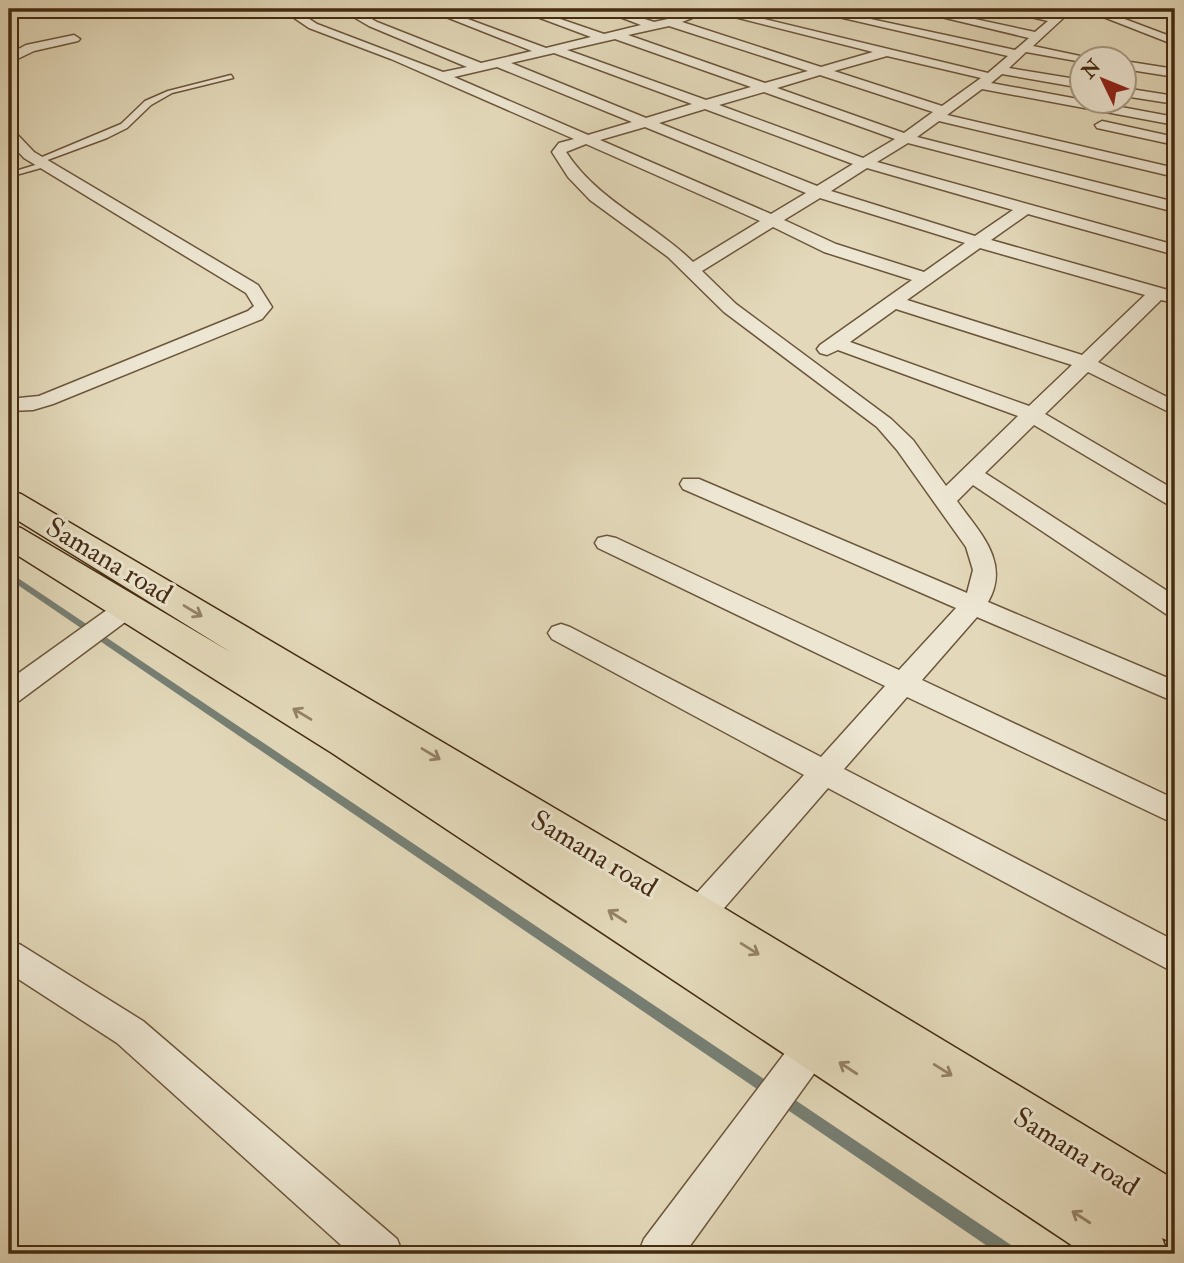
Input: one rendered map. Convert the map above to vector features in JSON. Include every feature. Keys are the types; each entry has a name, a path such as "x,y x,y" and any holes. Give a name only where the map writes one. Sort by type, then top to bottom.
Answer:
{"main road":[{"name":"Samana road","path":"9,501 361,731 682,933 1175,1214"},
{"name":"Samana road","path":"9,535 100,627 361,731"},
{"name":"Samana road","path":"682,933 813,1045 1138,1254"}],"street":[{"path":"287,9 313,26 395,56 770,219 817,243 927,279"},
{"path":"349,11 378,9"},
{"path":"431,9 864,163 1175,250"},
{"path":"522,9 610,36 906,138 1175,207"},
{"path":"604,9 654,26"},
{"path":"810,9 1020,51 1068,57"},
{"path":"798,30 861,9"},
{"path":"914,9 1037,36"},
{"path":"1009,9 1063,14"},
{"path":"1089,9 1175,42"},
{"path":"439,76 713,10 990,78 1053,99 1175,121"},
{"path":"349,11 373,24 479,67"},
{"path":"691,270 770,219 906,138 940,113 955,96 990,78 1063,14"},
{"path":"669,22 940,113 1175,172"},
{"path":"329,32 373,24"},
{"path":"9,59 30,48 74,39"},
{"path":"682,933 973,605 983,590 986,566 978,547 944,499 905,445 884,423 730,308 674,253 596,197 559,156 560,149 585,139 886,51"},
{"path":"499,63 818,192 1166,296"},
{"path":"847,63 873,71"},
{"path":"1138,67 1175,73"},
{"path":"990,78 1068,84"},
{"path":"1138,94 1175,100"},
{"path":"1045,113 1043,108 1053,99"},
{"path":"1088,123 1175,141"},
{"path":"9,134 29,155 252,289 263,307 255,315 74,390 33,404 9,405"},
{"path":"805,364 1024,209"},
{"path":"944,499 1083,362 1166,296"},
{"path":"894,302 1083,362 1175,408"},
{"path":"836,343 1031,414 1175,499"},
{"path":"970,473 1175,608"},
{"path":"691,484 1175,692"},
{"path":"607,543 1175,812"},
{"path":"9,694 100,627"},
{"path":"561,633 1175,958"},
{"path":"9,955 130,1032 382,1254"},
{"path":"659,1254 813,1045"}],"lane":[{"path":"9,175 104,136 133,119 148,103 170,92 231,77"}],"waterway":[{"path":"9,575 1012,1254"}]}
